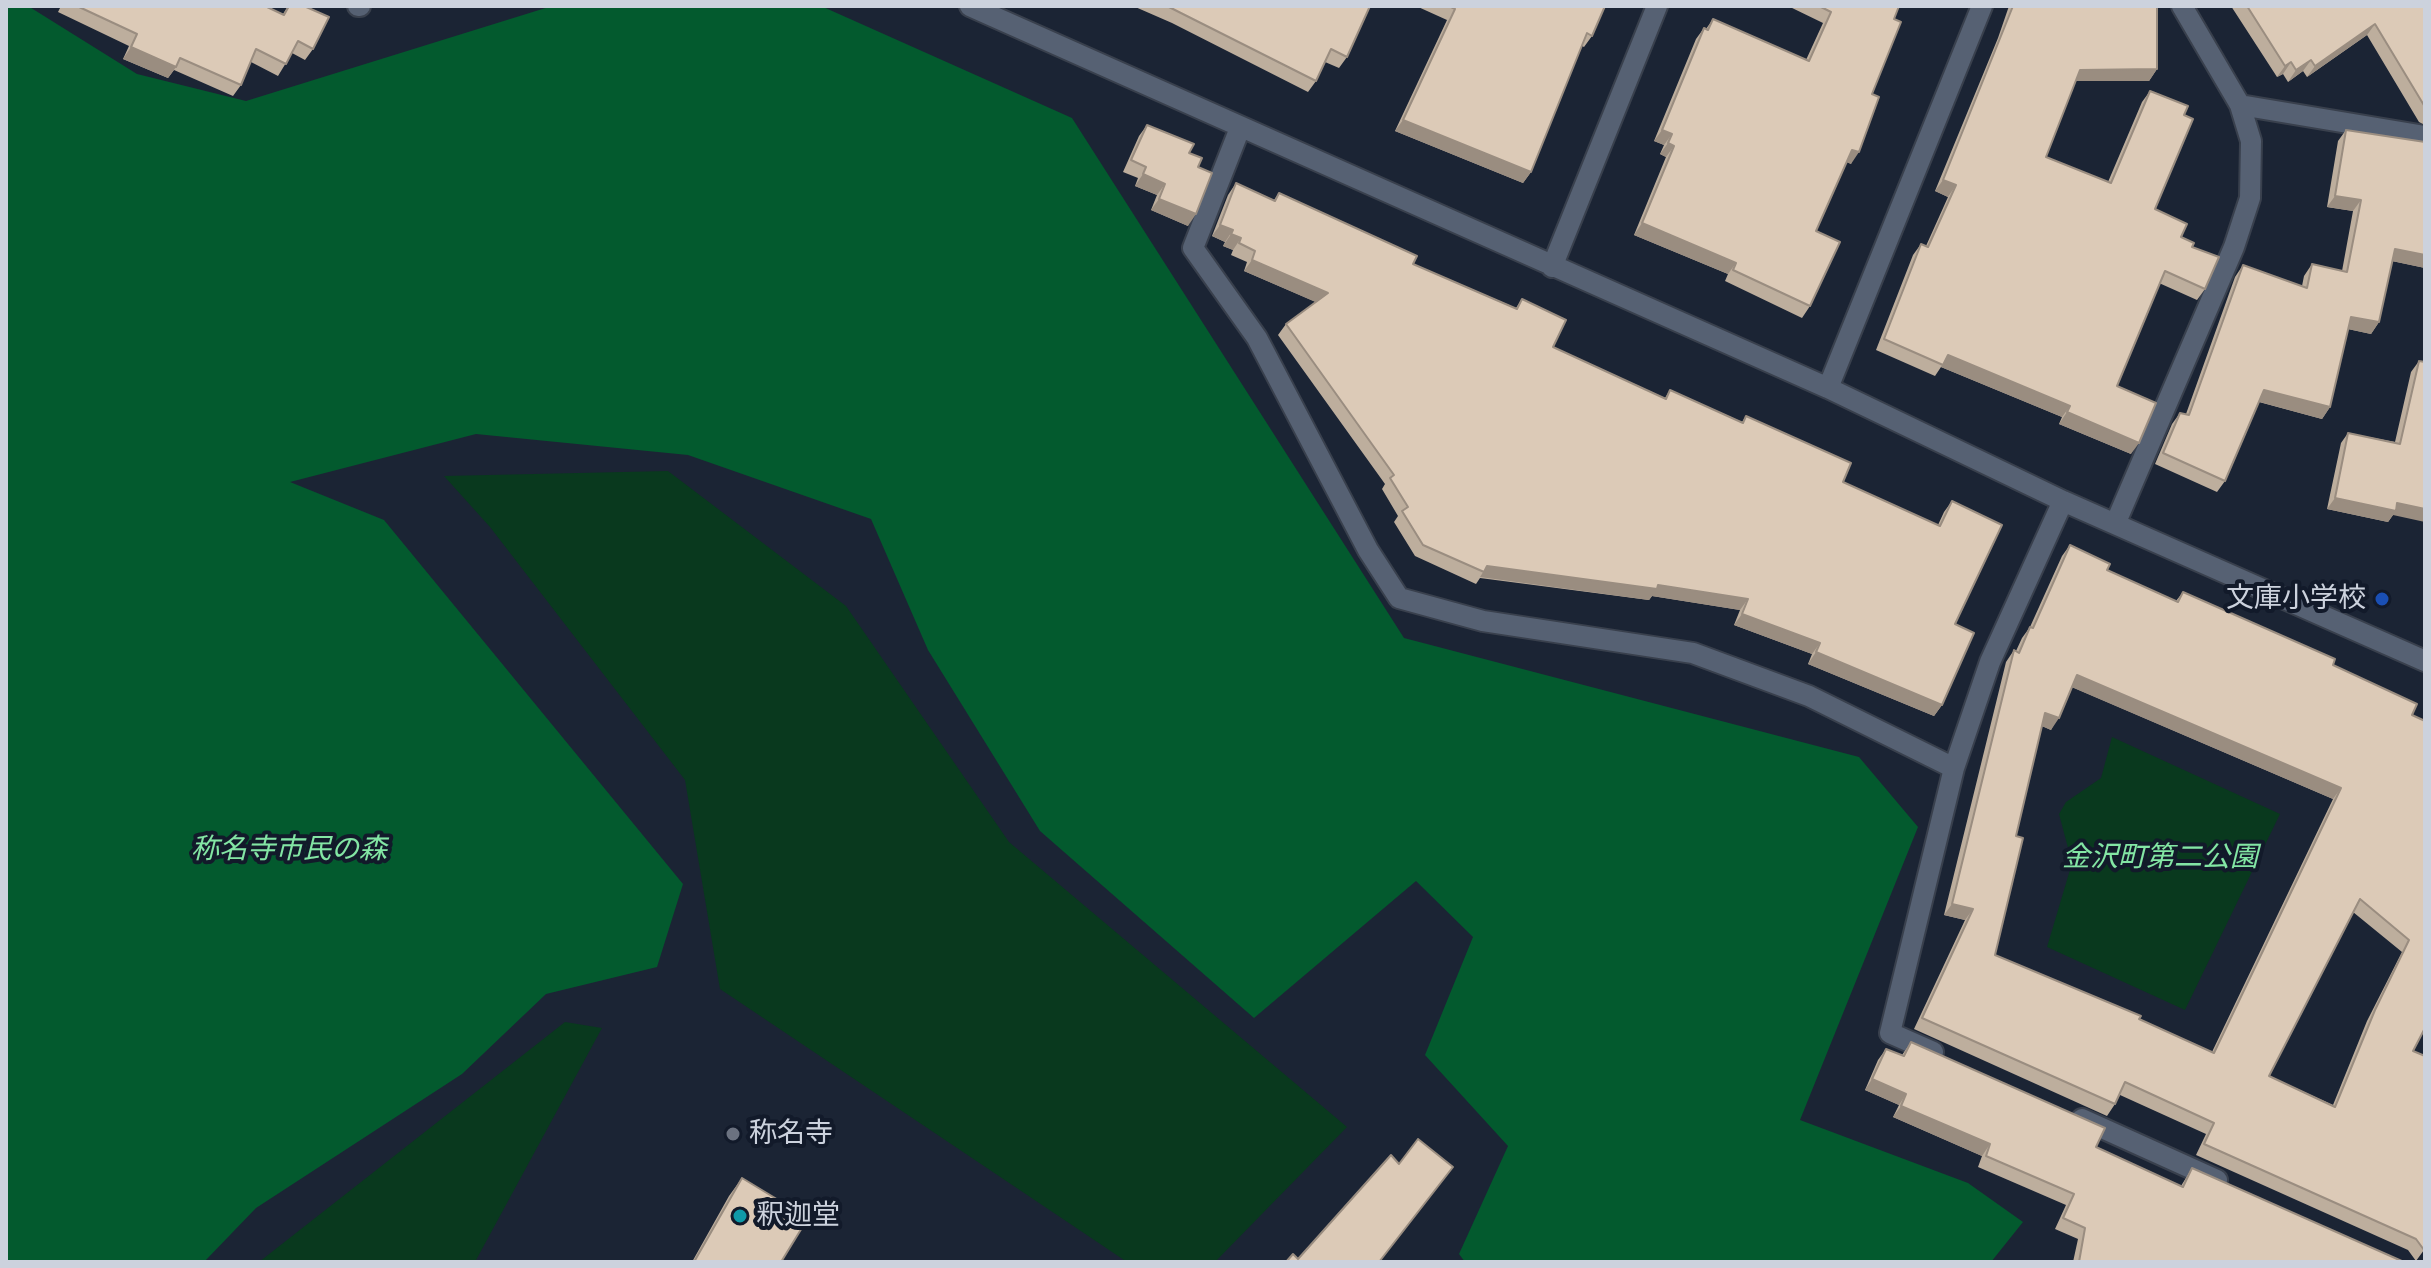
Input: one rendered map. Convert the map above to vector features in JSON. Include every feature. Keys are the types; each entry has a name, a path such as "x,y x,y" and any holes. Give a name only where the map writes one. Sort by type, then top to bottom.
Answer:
{"street":[{"path":"970,6 1828,388 2063,501 2425,661"},
{"path":"1552,267 1657,6"},
{"path":"1828,388 1982,6"},
{"path":"2116,522 2234,247 2250,198 2251,141 2240,105 2182,6"},
{"path":"2240,105 2425,136"},
{"path":"1240,128 1193,248 1257,338 1368,550 1399,598 1483,621 1693,653 1809,696 1954,768"},
{"path":"1947,1059 1890,1033 1954,768 1990,662 2063,501"},
{"path":"2062,1110 2234,1187"}],"green space":[{"name":"称名寺市民の森","path":"6,6 28,6 137,74 246,101 552,6 821,6 1072,118 1404,638 1859,757 1918,827 1800,1120 1968,1183 2023,1222 1991,1262 1465,1262 1459,1254 1508,1146 1425,1055 1473,937 1416,881 1254,1018 1040,831 928,650 871,519 688,455 476,434 290,482 384,520 683,884 657,967 546,994 462,1074 256,1208 204,1262 6,1262"},
{"path":"668,471 846,606 1009,842 1347,1127 1215,1262 1127,1262 720,989 685,780 490,527 444,476"},
{"name":"金沢町第二公園","path":"2112,737 2280,814 2185,1010 2047,947 2072,863 2059,814 2066,802 2101,778"},
{"path":"565,1022 602,1028 475,1262 259,1262"}],"building":[{"path":"77,6 265,6 284,15 289,6 304,6 329,17 313,49 298,41 286,64 256,49 241,85 180,58 176,67 131,47 137,34"},
{"path":"1167,6 1370,6 1347,57 1331,49 1316,81"},
{"path":"1449,6 1605,6 1592,36 1587,33 1531,172 1403,120 1455,9"},
{"path":"1819,6 1899,6 1894,19 1901,22 1872,94 1879,97 1859,152 1852,150 1816,231 1840,242 1810,306 1733,270 1736,263 1642,223 1674,146 1668,143 1672,134 1662,130 1704,28 1708,30 1713,19 1809,61 1831,12"},
{"path":"2013,6 2157,6 2157,69 2080,70 2046,157 2111,183 2150,91 2188,106 2184,115 2193,119 2155,209 2187,224 2181,237 2194,243 2192,247 2219,257 2205,289 2165,271 2117,386 2156,403 2139,443 2067,412 2070,406 1948,355 1943,365 1884,339 1921,244 1928,247 1956,185 1943,180"},
{"path":"2247,6 2425,6 2425,107 2375,24 2315,66 2311,60 2296,70 2291,62 2285,66"},
{"path":"1147,125 1194,144 1189,153 1202,158 1198,167 1212,173 1196,214 1159,199 1165,184 1143,174 1146,167 1131,160"},
{"path":"2346,130 2425,142 2425,255 2395,249 2379,322 2351,317 2330,407 2264,390 2225,481 2163,453 2180,413 2189,415 2243,265 2307,288 2312,264 2347,272 2361,200 2335,196"},
{"path":"1236,183 1275,201 1279,193 1417,256 1413,264 1517,309 1522,299 1566,320 1553,347 1666,399 1670,390 1743,423 1746,416 1851,463 1843,482 1940,526 1952,501 2002,525 1955,624 1974,633 1942,705 1816,652 1820,643 1742,614 1748,599 1658,585 1657,589 1487,566 1484,572 1423,545 1402,511 1408,507 1390,478 1394,475 1286,324 1328,293 1252,260 1255,251 1239,243 1241,238 1231,234 1233,230 1220,225"},
{"path":"2419,361 2425,362 2425,509 2397,503 2396,511 2335,498 2348,433 2400,444"},
{"path":"2070,545 2110,564 2107,570 2178,602 2183,592 2335,659 2333,665 2417,704 2412,715 2425,721 2425,1028 2413,1051 2425,1056 2424,1250 2416,1239 2204,1144 2214,1123 2125,1082 2115,1104 1922,1018 1973,909 1952,904 2014,650 2019,653 2030,627 2033,628","holes":["2077,675 2341,788 2214,1053 2139,1019 2141,1016 1995,955 2023,838 2016,836 2045,713 2059,718","2360,899 2409,940 2375,1010 2335,1107 2269,1076"]},
{"path":"1911,1042 2105,1128 2096,1147 2183,1187 2192,1168 2404,1262 2079,1262 2085,1228 2063,1218 2074,1194 1986,1156 1990,1144 1901,1106 1906,1094 1872,1079 1886,1049 1904,1056"},
{"path":"1418,1139 1453,1167 1379,1262 1286,1262 1293,1254 1298,1259 1391,1155 1399,1164"},
{"name":"釈迦堂","path":"742,1178 808,1218 781,1262 694,1262"}],"place":[{"name":"文庫小学校","path":"2382,599"},
{"name":"称名寺","path":"733,1134"},
{"name":"釈迦堂","path":"740,1216"}]}
